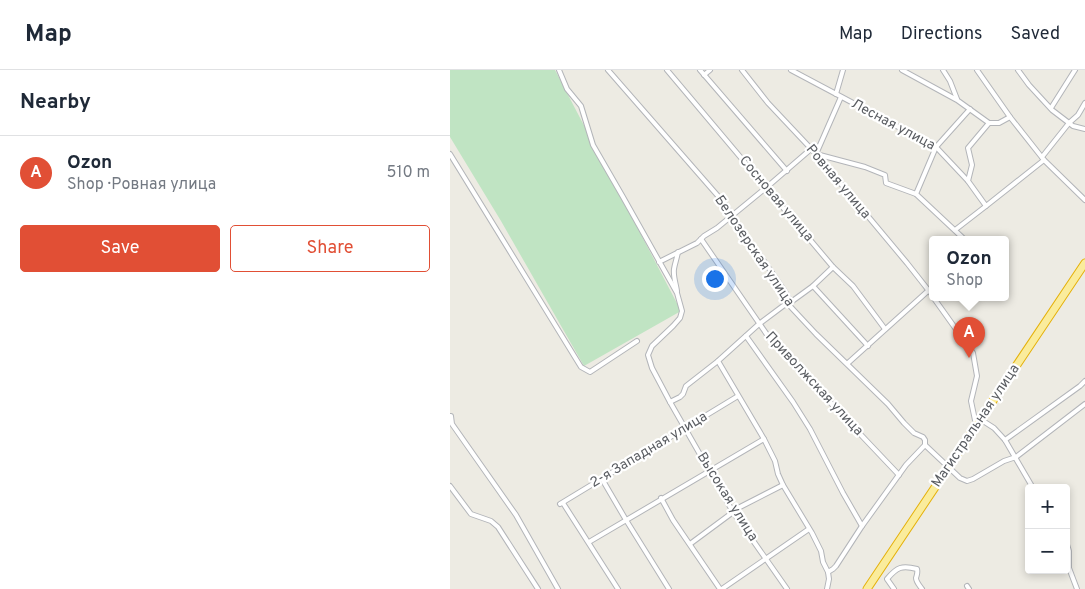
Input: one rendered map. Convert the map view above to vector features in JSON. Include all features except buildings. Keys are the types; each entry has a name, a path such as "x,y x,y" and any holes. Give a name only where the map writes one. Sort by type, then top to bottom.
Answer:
{"highway":[{"name":"Магистральная улица","path":"866,589 1085,263"}],"street":[{"path":"559,70 567,89 581,106 593,145 677,293"},
{"name":"Белозерская улица","path":"608,70 725,204 735,224 759,254 784,290 790,303 816,334 888,404 914,433 923,437 925,445 948,467 966,481 1004,461 1016,457"},
{"name":"Сосновая улица","path":"667,70 833,267 853,286 885,329"},
{"path":"700,70 787,171"},
{"path":"704,75 710,70"},
{"name":"Ровная улица","path":"742,70 768,103 816,154 929,290"},
{"name":"Лесная улица","path":"791,70 936,147 968,181 986,206"},
{"path":"836,94 843,70"},
{"path":"902,70 957,100 989,123 999,123 1010,117"},
{"path":"943,70 950,81 957,100"},
{"path":"976,70 1043,159 1085,200"},
{"path":"1019,70 1029,85 1051,108 1069,123 1085,129"},
{"path":"1051,108 1075,70"},
{"path":"841,97 816,154 865,167 885,175 886,183 916,194 961,236"},
{"path":"955,230 1043,159 1069,123 1078,115 1085,103"},
{"path":"916,194 936,147 970,109"},
{"path":"968,181 972,165 968,148 989,123"},
{"path":"659,262 697,242 787,171 811,149"},
{"path":"450,154 581,367 590,372 637,341"},
{"name":"Приволжская улица","path":"701,239 770,339 899,476"},
{"path":"677,293 674,268 677,263 678,252"},
{"path":"670,402 680,397 686,386 760,324 813,286 833,267"},
{"path":"813,286 868,346"},
{"path":"848,364 929,290"},
{"name":"Высокая улица","path":"677,293 682,311 680,318 652,346 648,355 652,368 733,512 787,589"},
{"name":"Ровная улица","path":"937,301 973,353 977,376 970,401 978,422"},
{"path":"746,336 810,429 862,526"},
{"path":"718,361 764,439 775,461 783,485 821,551 823,562 828,572 827,589"},
{"path":"1005,440 1085,382"},
{"name":"2-я Западная улица","path":"589,542 562,504 738,396"},
{"path":"1016,457 1085,404"},
{"path":"450,416 452,424 450,432 457,432"},
{"path":"978,422 994,428 1005,440 1031,484"},
{"path":"452,424 516,515 558,589"},
{"path":"618,589 589,542 764,439"},
{"path":"828,572 836,566 906,465 925,445"},
{"path":"602,479 669,589"},
{"path":"690,544 746,503 783,485"},
{"path":"450,486 471,514 491,521 498,527 538,589"},
{"path":"661,498 673,520 721,589 809,529"},
{"path":"894,589 887,579 900,567 917,569 916,578 922,589"},
{"path":"1070,571 1077,589"}],"green space":[{"path":"450,70 555,70 681,311 584,366 501,221 450,137"}],"place":[{"name":"Ozon","path":"969,358"}]}
